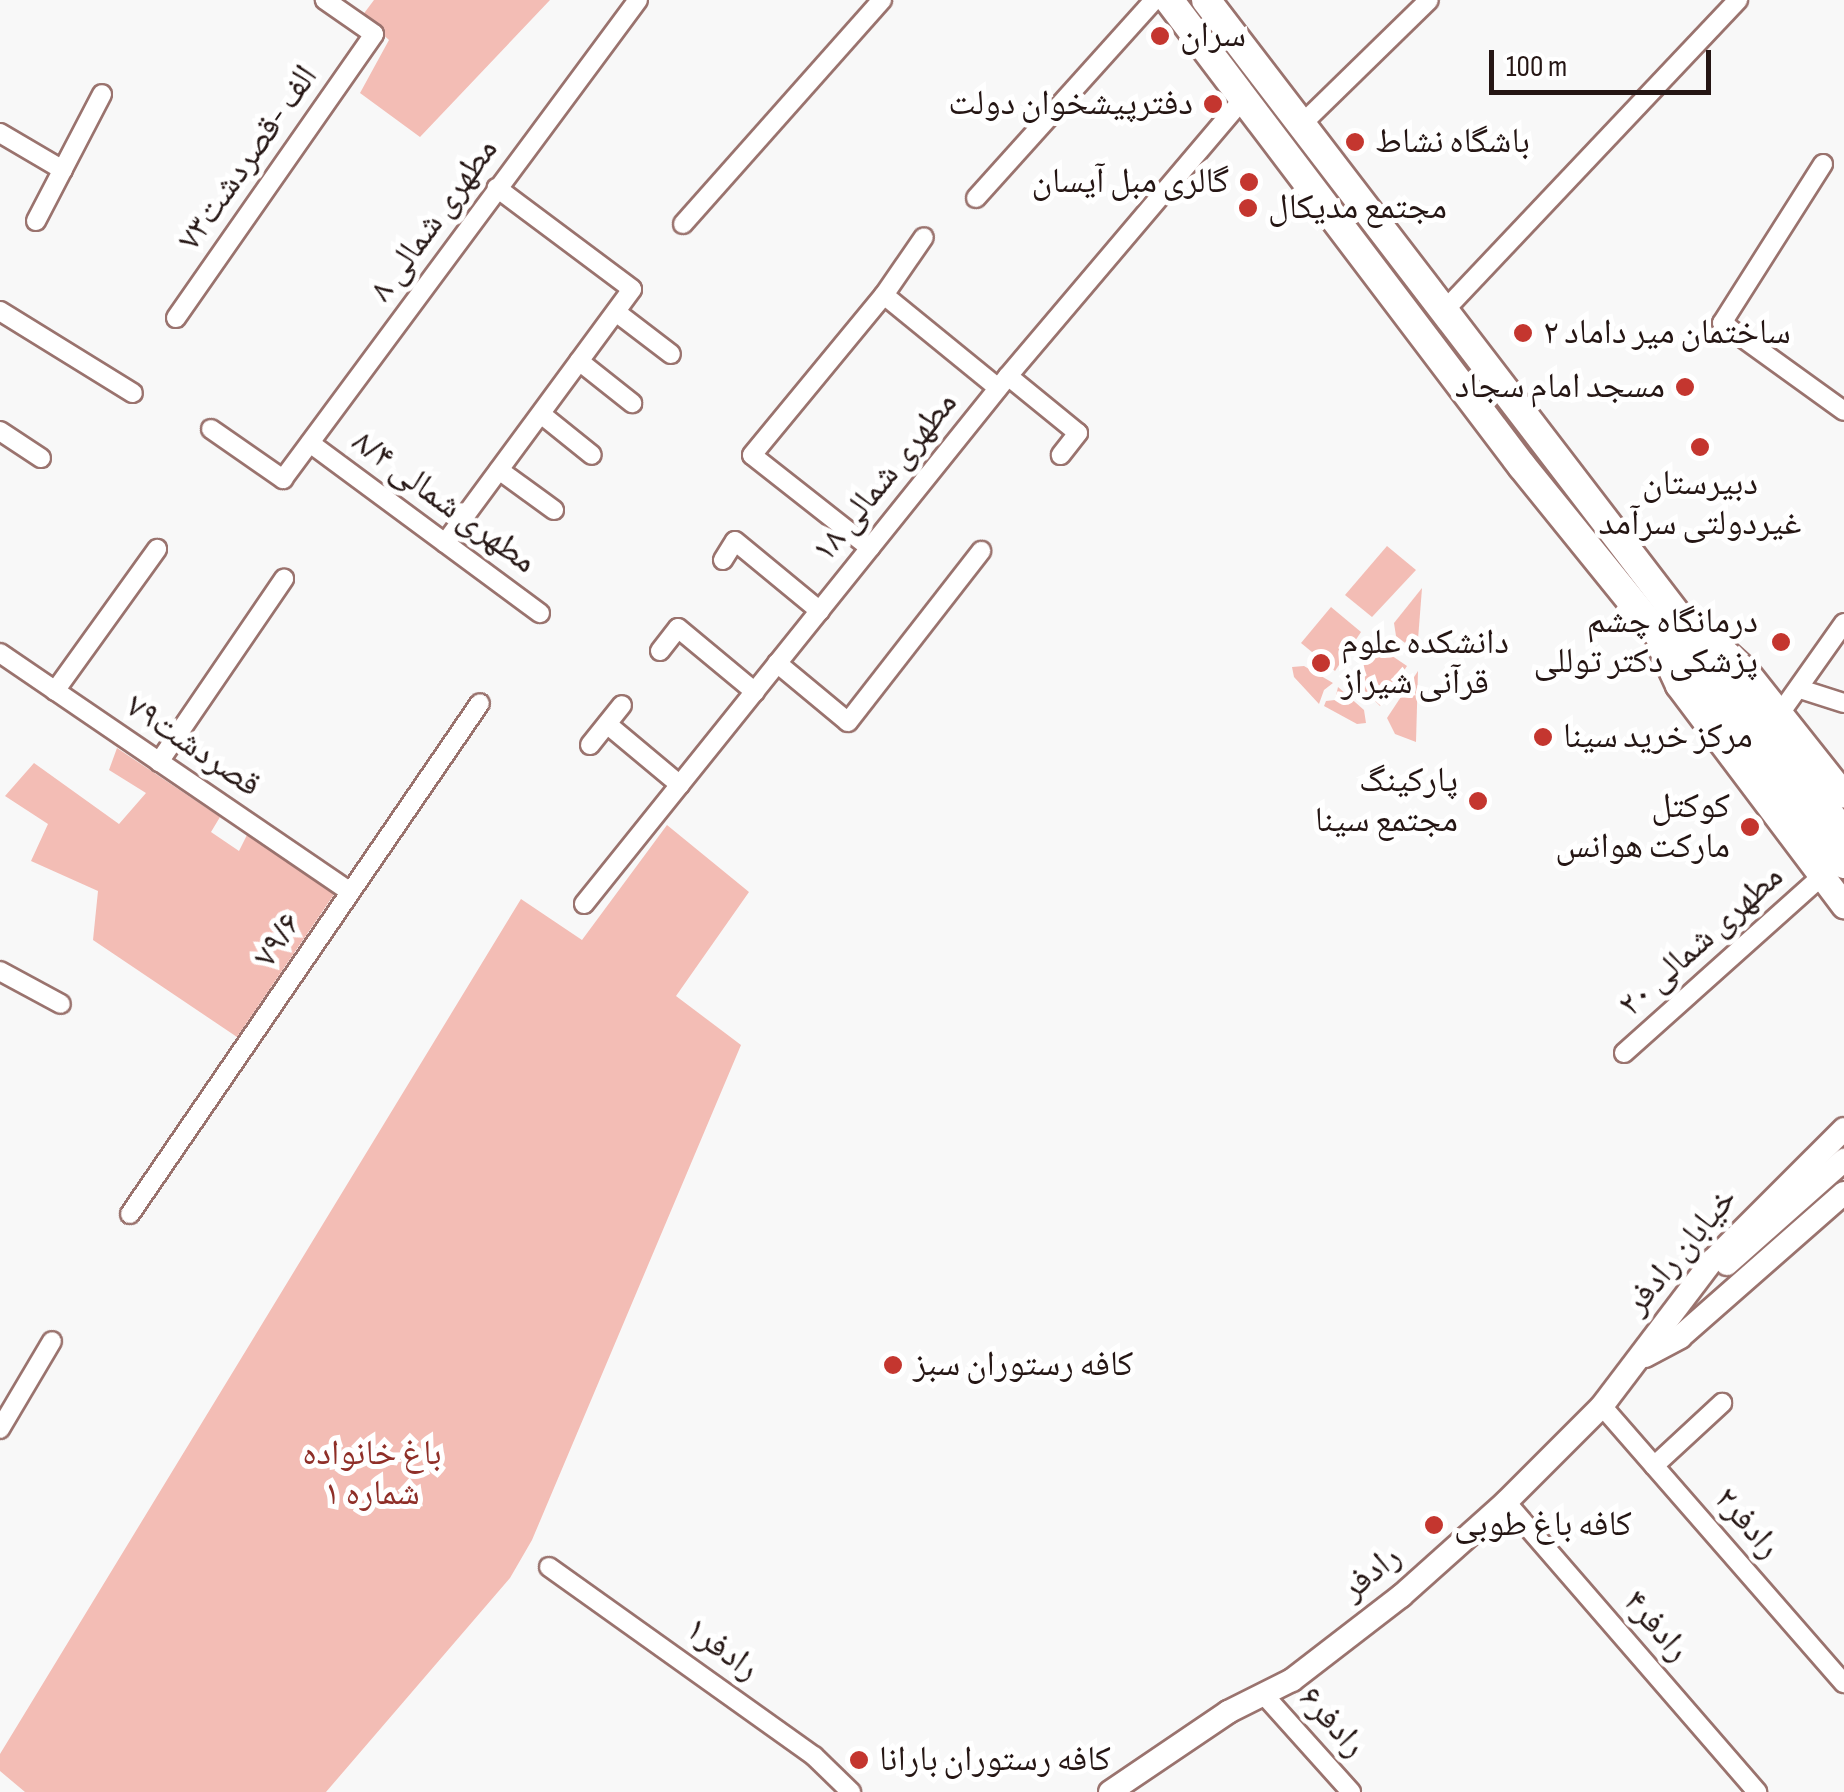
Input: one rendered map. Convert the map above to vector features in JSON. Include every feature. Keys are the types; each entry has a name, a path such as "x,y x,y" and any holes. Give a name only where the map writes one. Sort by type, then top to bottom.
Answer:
{"main road":[{"path":"1169,0 1522,466 1655,607 1844,833"},
{"path":"1206,0 1442,313 1655,607 1833,870 1844,905"},
{"path":"1655,607 1745,670 1844,795"}],"street":[{"name":"الف -قصردشت۷۳","path":"176,318 374,34 325,0"},
{"name":"۸ مطهری شمالی","path":"211,429 283,480 638,0"},
{"path":"683,224 882,0"},
{"path":"976,198 1154,0"},
{"path":"1302,124 1429,0"},
{"path":"1442,313 1738,0"},
{"path":"36,220 102,94"},
{"name":"۱۸ مطهری شمالی","path":"584,904 1003,382 1244,98"},
{"path":"0,133 62,170"},
{"path":"1823,164 1722,323 1841,404"},
{"path":"446,543 632,290 497,188"},
{"path":"870,548 752,455 884,296 924,238"},
{"path":"884,296 1078,432 1061,455"},
{"path":"0,311 132,393"},
{"path":"616,312 670,354"},
{"path":"579,362 632,403"},
{"path":"541,414 592,455"},
{"path":"0,431 41,458"},
{"name":"۸/۴ مطهری شمالی","path":"310,444 540,612"},
{"path":"499,470 554,510"},
{"path":"723,560 735,541 820,611"},
{"path":"55,691 157,549"},
{"path":"777,664 848,722 981,551"},
{"path":"159,762 284,579"},
{"path":"1781,712 1844,623"},
{"path":"660,651 678,628 755,692"},
{"name":"قصردشت۷۹","path":"0,653 350,892"},
{"path":"1800,689 1844,704"},
{"name":"۷۹/۶","path":"130,1214 480,703"},
{"path":"590,744 622,705"},
{"path":"607,724 680,784"},
{"name":"۲۰ مطهری شمالی","path":"1624,1053 1833,870"},
{"path":"0,971 60,1004"},
{"name":"خیابان رادفر","path":"1638,1360 1713,1260 1844,1129"},
{"path":"1638,1360 1720,1270 1844,1160"},
{"name":"خیابان رادفر","path":"1638,1360 1680,1337 1844,1193"},
{"path":"0,1429 52,1341"},
{"name":"رادفر","path":"1110,1792 1228,1712 1264,1696 1402,1596 1506,1502 1602,1406 1638,1360"},
{"path":"1654,1466 1722,1403"},
{"name":"رادفر۲","path":"1602,1406 1844,1683"},
{"name":"رادفر۴","path":"1506,1502 1757,1792"},
{"name":"رادفر۱","path":"549,1567 814,1756 851,1792"},
{"name":"رادفر۶","path":"1264,1696 1352,1792"}],"green space":[{"path":"374,0 550,0 420,137 360,93 389,40 362,16"},
{"path":"1387,546 1416,570 1372,617 1345,595"},
{"path":"1422,588 1417,652 1396,636 1394,623"},
{"path":"1331,607 1361,632 1335,671 1301,643"},
{"path":"1376,645 1407,666 1380,706 1353,679"},
{"path":"1304,666 1333,683 1324,690 1319,704 1294,677 1292,667"},
{"path":"1418,671 1416,742 1395,734 1387,718"},
{"path":"1338,687 1364,710 1366,723 1357,724 1324,706 1326,701 1335,700"},
{"path":"117,748 220,817 211,832 239,851 247,835 335,893 237,1037 93,940 98,891 31,861 48,824 5,796 34,763 119,824 146,793 109,770"},
{"name":"باغ خانواده شماره ۱","path":"667,825 749,892 676,996 741,1045 532,1540 510,1578 326,1792 25,1792 0,1771 0,1754 521,899 582,940"}],"place":[{"name":"سران","path":"1160,36"},
{"name":"دفترپیشخوان دولت","path":"1213,104"},
{"name":"باشگاه نشاط","path":"1355,142"},
{"name":"گالری مبل آیسان","path":"1249,182"},
{"name":"مجتمع مدیکال","path":"1248,208"},
{"name":"ساختمان میر داماد ۲","path":"1523,333"},
{"name":"مسجد امام سجاد","path":"1685,387"},
{"name":"دبیرستان غیردولتی سرآمد","path":"1700,447"},
{"name":"درمانگاه چشم پزشكی دكتر توللی","path":"1781,642"},
{"name":"دانشکده علوم قرآنی شیراز","path":"1321,663"},
{"name":"مرکز خرید سینا","path":"1543,737"},
{"name":"پارکینگ مجتمع سینا","path":"1478,801"},
{"name":"کوکتل مارکت هوانس","path":"1750,827"},
{"name":"کافه رستوران سبز","path":"893,1365"},
{"name":"کافه باغ طوبی","path":"1434,1525"},
{"name":"کافه رستوران بارانا","path":"859,1760"}]}
